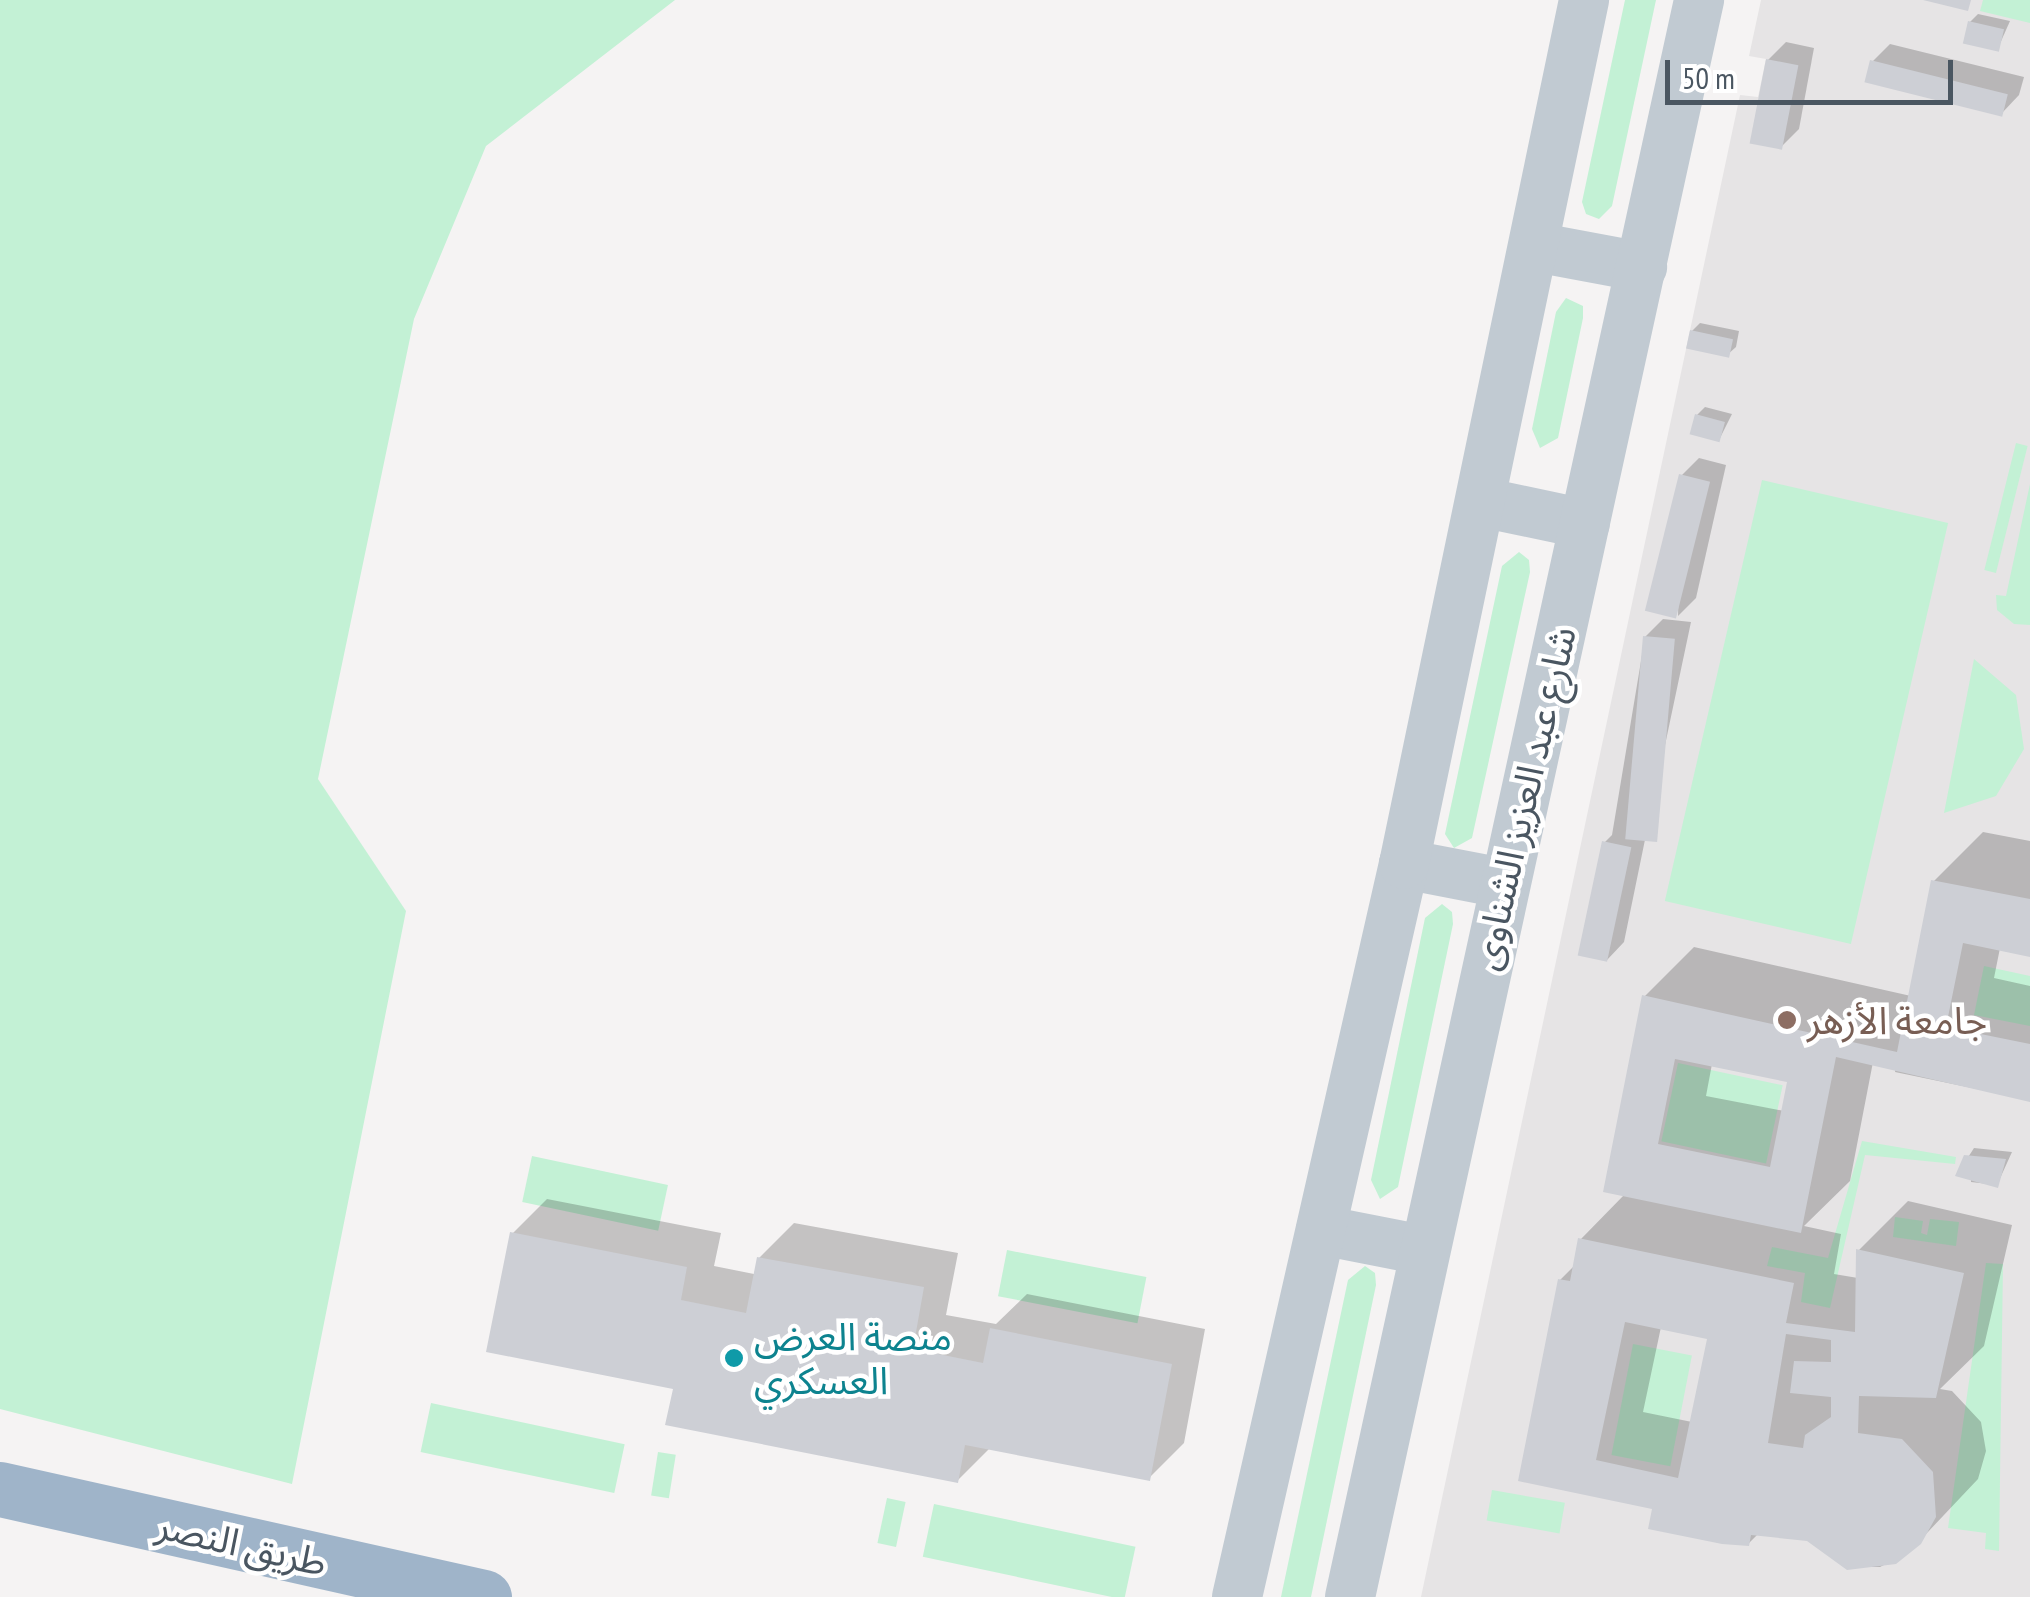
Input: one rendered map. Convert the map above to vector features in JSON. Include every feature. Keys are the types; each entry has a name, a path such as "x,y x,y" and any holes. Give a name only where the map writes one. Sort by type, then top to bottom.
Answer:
{"highway":[{"name":"طريق النصر","path":"0,1489 484,1597"}],"street":[{"path":"1237,1597 1404,864 1584,0"},
{"name":"شارع عبد العزيز الشناوى","path":"1350,1597 1699,0"},
{"path":"1535,247 1642,267"},
{"path":"1481,502 1585,524"},
{"path":"1404,864 1503,883"},
{"path":"1321,1230 1423,1250"}],"shaded area":[{"name":"جامعة الأزهر","path":"1761,0 2030,0 2030,1597 1421,1597 1740,95 1758,97 1766,59 1749,56"}],"green space":[{"path":"0,0 675,0 486,146 414,319 318,779 406,911 292,1484 0,1409"},
{"path":"1625,0 1656,0 1612,206 1599,219 1586,214 1582,202"},
{"path":"1983,0 2030,0 2030,23 1980,11"},
{"path":"1566,298 1583,306 1583,318 1558,438 1540,448 1532,429 1556,312"},
{"path":"2016,443 2028,446 1996,573 1984,570"},
{"path":"1762,480 1948,523 1851,944 1665,901"},
{"path":"2030,484 2030,625 2014,624 1997,610 1996,595 2006,596"},
{"path":"1519,552 1529,560 1530,572 1472,838 1454,848 1445,834 1502,566"},
{"path":"1974,659 2016,695 2024,749 1996,796 1944,813"},
{"path":"1442,904 1452,912 1453,924 1398,1187 1380,1199 1371,1180 1425,918"},
{"path":"1984,966 2030,976 2030,1026 1974,1015"},
{"path":"1678,1063 1783,1085 1766,1163 1661,1141"},
{"path":"1862,1141 1956,1157 1955,1164 1865,1155 1830,1308 1801,1302 1805,1273 1767,1266 1772,1247 1828,1258"},
{"path":"532,1156 668,1185 658,1231 522,1202"},
{"path":"1895,1217 1923,1221 1921,1233 1927,1235 1930,1219 1959,1222 1956,1246 1893,1237"},
{"path":"1007,1250 1146,1277 1137,1323 998,1296"},
{"path":"1986,1263 2003,1264 1999,1551 1985,1549 1986,1533 1948,1528"},
{"path":"1365,1266 1375,1273 1376,1285 1311,1597 1281,1597 1348,1280"},
{"path":"1633,1344 1692,1355 1670,1466 1611,1455"},
{"path":"431,1403 625,1444 614,1493 421,1452"},
{"path":"658,1452 676,1455 669,1498 651,1495"},
{"path":"1492,1490 1565,1503 1559,1533 1487,1521"},
{"path":"887,1498 906,1502 896,1547 877,1543"},
{"path":"934,1504 1135,1547 1125,1597 923,1557"}],"building":[{"path":"1923,0 1971,0 1968,11"},
{"path":"1968,21 2004,29 1999,52 1963,43"},
{"path":"1766,59 1798,65 1782,150 1750,143"},
{"path":"1870,60 2008,94 2002,117 1864,82"},
{"path":"1690,330 1733,339 1729,358 1686,349"},
{"path":"1695,414 1725,422 1720,442 1690,434"},
{"path":"1679,474 1710,482 1676,619 1645,611"},
{"path":"1643,636 1675,639 1657,842 1625,839"},
{"path":"1602,841 1631,847 1607,962 1578,955"},
{"path":"1931,880 2030,899 2030,957 1963,943 1946,1027 2030,1044 2030,1102 1836,1057 1801,1233 1603,1192 1642,995 1897,1052","holes":["1675,1059 1787,1082 1770,1167 1658,1144"]},
{"path":"1964,1155 2006,1159 1998,1188 1955,1176"},
{"name":"منصة العرض العسكري","path":"510,1232 687,1267 681,1300 746,1313 757,1257 924,1287 913,1349 983,1363 990,1328 1172,1364 1150,1481 965,1445 958,1483 665,1425 673,1389 486,1352"},
{"path":"1578,1238 1794,1283 1786,1323 1855,1332 1856,1249 1964,1273 1936,1398 1859,1396 1858,1433 1902,1439 1933,1472 1936,1517 1921,1544 1896,1564 1847,1570 1807,1541 1751,1535 1749,1546 1722,1544 1648,1529 1652,1509 1518,1481 1558,1279 1570,1281","holes":["1625,1322 1707,1339 1678,1478 1596,1460","1786,1334 1831,1340 1831,1362 1794,1361 1790,1393 1831,1397 1831,1417 1805,1435 1803,1448 1768,1443"]}],"place":[{"name":"جامعة الأزهر","path":"1787,1020"},
{"name":"منصة العرض العسكري","path":"734,1358"}]}
